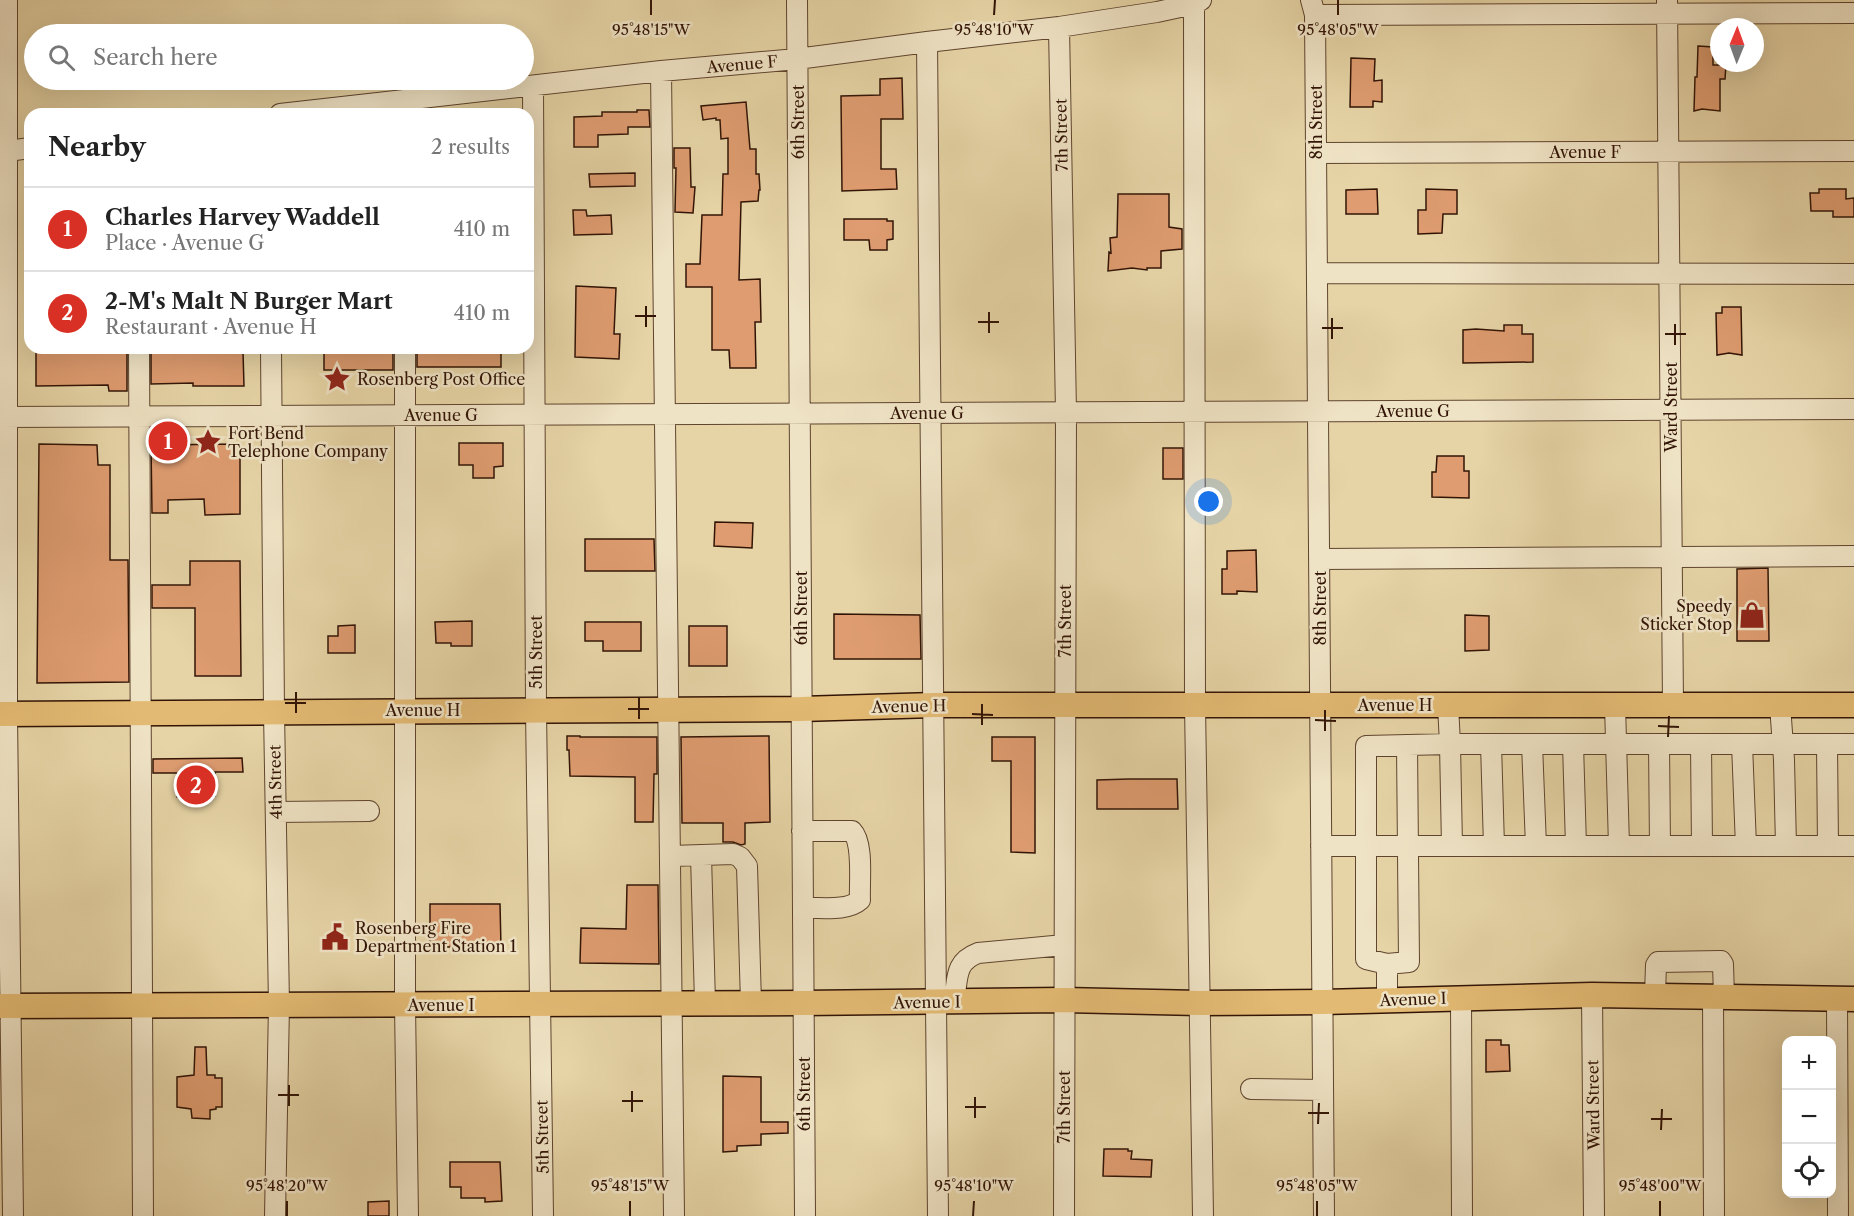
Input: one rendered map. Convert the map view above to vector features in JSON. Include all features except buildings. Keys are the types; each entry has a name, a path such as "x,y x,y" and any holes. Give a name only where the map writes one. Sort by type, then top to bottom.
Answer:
{"main road":[{"name":"Avenue H","path":"4,714 934,705 1854,705"},
{"name":"Avenue I","path":"6,1006 540,1005 1064,1000 1199,1003 1592,995 1846,999"}],"street":[{"path":"7,0 3,151 4,714 6,1006 13,1216"},
{"name":"6th Street","path":"797,0 805,1216"},
{"path":"1197,2 1195,705 1203,1216"},
{"name":"Avenue F","path":"534,87 661,71 797,59 1059,27 1157,12 1197,2"},
{"path":"1313,8 1667,7 1854,13"},
{"name":"Ward Street","path":"1667,7 1673,705"},
{"name":"8th Street","path":"1313,8 1317,153 1324,1216"},
{"name":"7th Street","path":"1059,27 1066,412 1064,1216"},
{"path":"927,42 934,705 945,1001 938,1216"},
{"path":"661,71 674,1216"},
{"name":"Avenue F","path":"385,108 513,90"},
{"name":"5th Street","path":"533,90 533,108"},
{"path":"3,151 24,149"},
{"name":"Avenue F","path":"1317,153 1854,151"},
{"path":"1317,273 1854,274"},
{"path":"138,354 144,1007 143,1216"},
{"name":"4th Street","path":"271,354 279,1005 274,1216"},
{"path":"405,354 405,1005 408,1216"},
{"name":"5th Street","path":"534,354 543,1216"},
{"name":"Avenue G","path":"4,417 1854,409"},
{"path":"1319,559 1672,555 1854,556"},
{"path":"1448,705 1452,846"},
{"path":"1615,705 1619,846"},
{"path":"1780,705 1786,846"},
{"path":"1407,745 1409,962 1387,963 1366,959 1366,746 1407,745 1450,744 1854,744"},
{"path":"1491,744 1494,846"},
{"path":"1532,744 1536,846"},
{"path":"1573,744 1576,846"},
{"path":"1659,744 1660,846"},
{"path":"1701,744 1702,846"},
{"path":"1742,744 1746,846"},
{"path":"1827,744 1828,846"},
{"path":"276,812 369,811"},
{"path":"802,831 852,831 856,835 859,848 860,900 855,904 841,907 803,908"},
{"path":"1322,846 1854,846"},
{"path":"671,856 733,854 740,857 747,866 751,1003"},
{"path":"701,855 705,1002"},
{"path":"945,1001 962,961 967,957 978,953 1064,945"},
{"path":"1655,995 1658,962 1721,962 1723,964 1718,996 1714,1216"},
{"path":"1387,963 1387,1000"},
{"name":"Ward Street","path":"1592,995 1594,1216"},
{"path":"1461,998 1462,1216"},
{"path":"1838,1216 1846,999"},
{"path":"1251,1089 1323,1090"}],"place":[{"name":"Rosenberg Post Office","path":"337,379"},
{"name":"Charles Harvey Waddell","path":"168,441"},
{"name":"Fort Bend Telephone Company","path":"208,442"},
{"name":"Speedy Sticker Stop","path":"1752,615"},
{"name":"2-M's Malt N Burger Mart","path":"196,785"},
{"name":"Rosenberg Fire Department Station 1","path":"335,937"}]}
